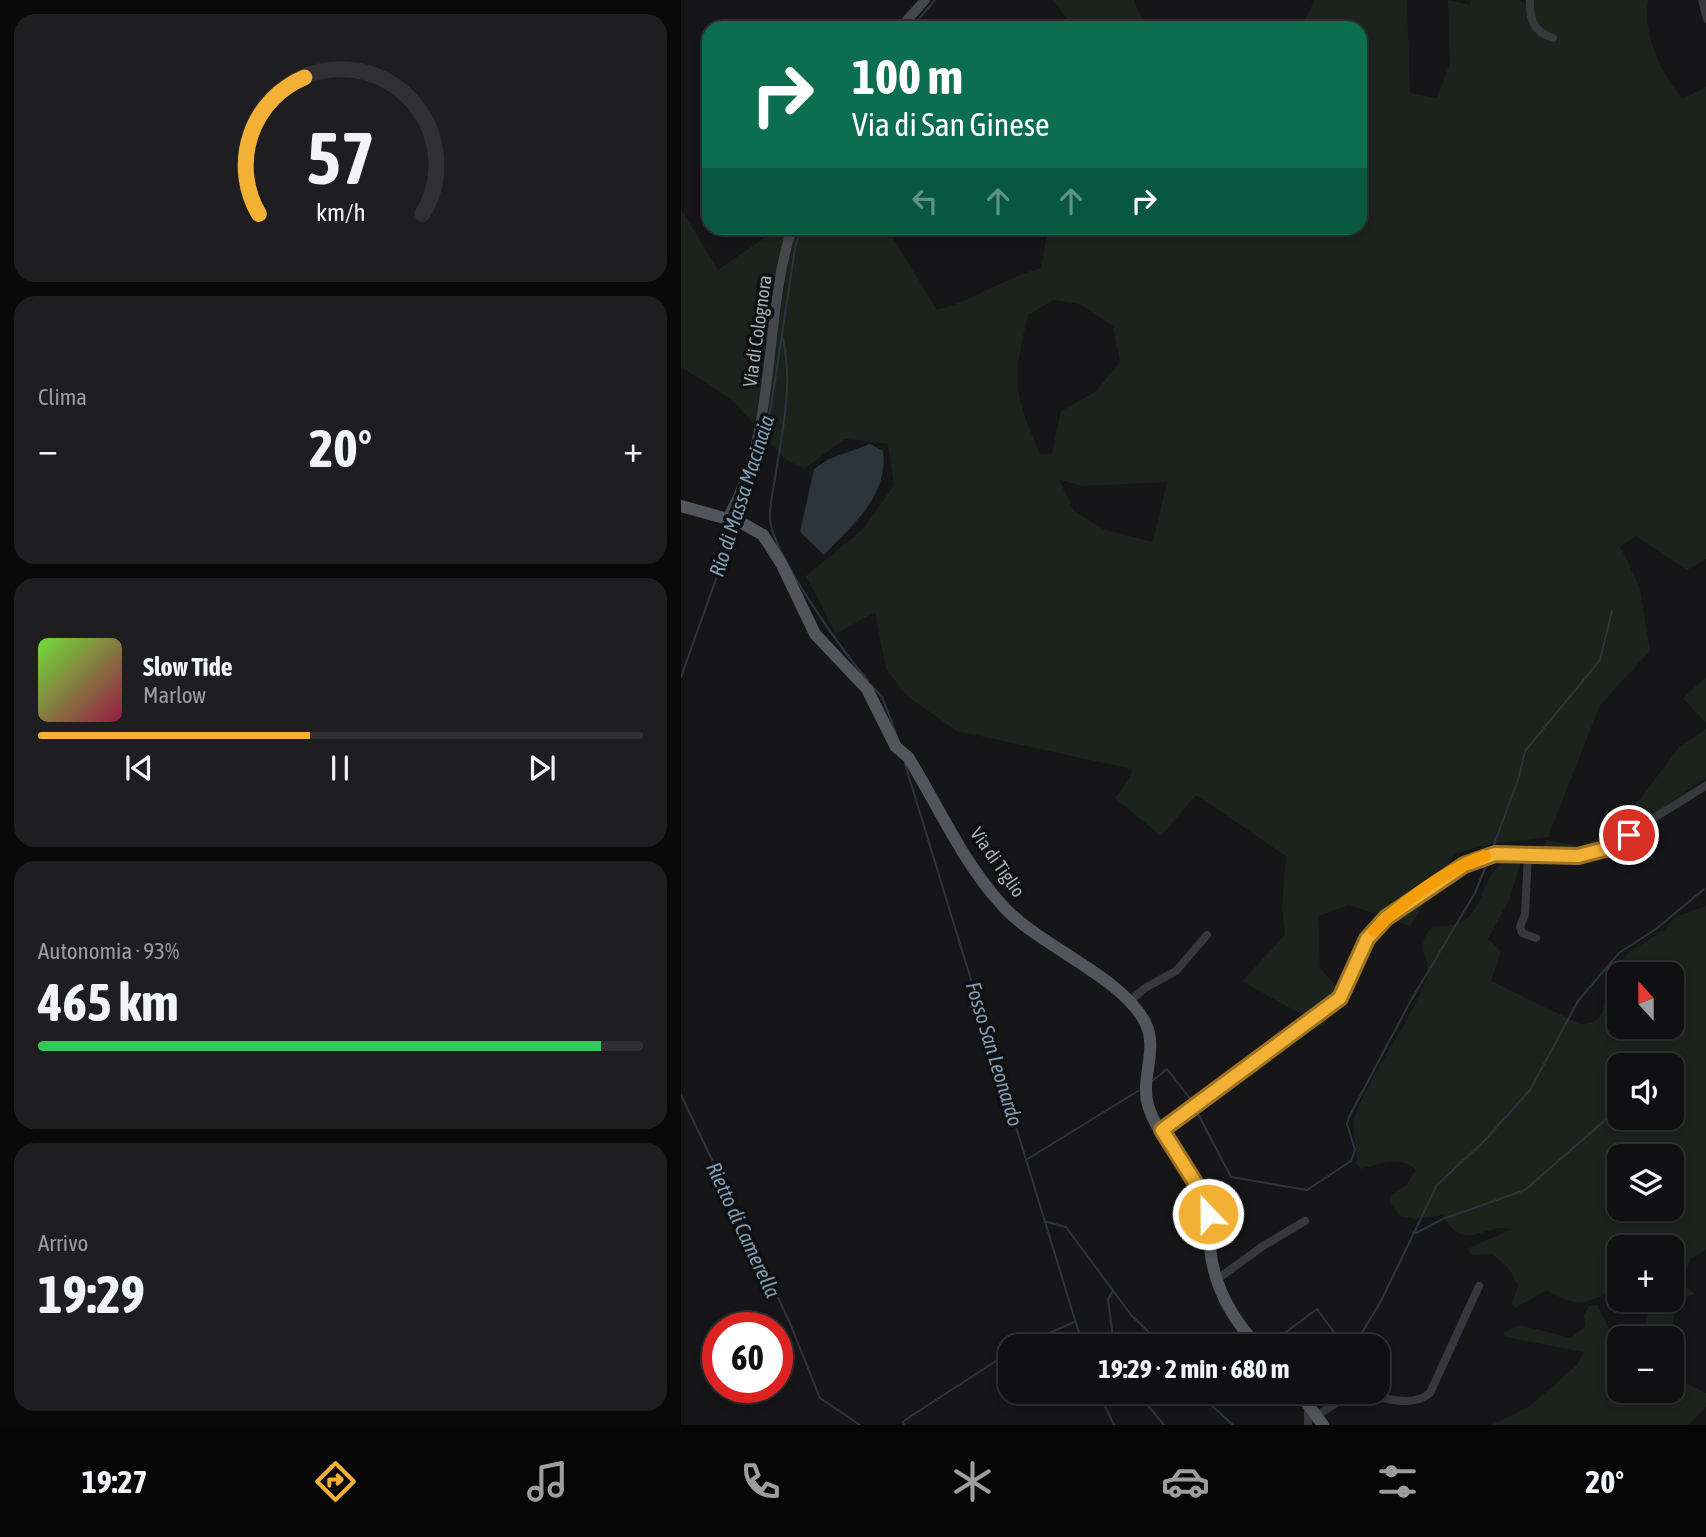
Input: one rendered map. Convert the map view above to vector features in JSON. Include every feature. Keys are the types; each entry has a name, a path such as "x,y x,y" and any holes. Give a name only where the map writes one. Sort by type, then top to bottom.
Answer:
{"main road":[{"name":"Via di Tiglio","path":"681,506 734,520 756,529 773,548 815,634 867,689 896,747 908,757 967,857 1000,904 1017,920 1129,1002 1145,1022 1152,1050 1147,1102 1205,1201 1216,1280 1225,1303 1249,1334"},
{"path":"1307,1404 1316,1422"}],"street":[{"path":"906,21 925,0"},
{"path":"1530,0 1534,27 1542,35 1553,38"},
{"path":"1702,0 1706,19"},
{"name":"Via di Colognora","path":"734,520 764,407 791,235"},
{"path":"1162,1130 1340,998 1367,939 1401,906 1476,859 1495,854 1578,856 1609,848 1706,785"},
{"path":"1529,855 1525,914 1520,927 1522,933 1536,938"},
{"path":"1129,1002 1145,988 1176,971 1207,935"},
{"path":"1216,1280 1263,1246 1305,1221"},
{"path":"1316,1422 1347,1397 1358,1395 1403,1401 1425,1397 1431,1393 1479,1286"}],"shaded area":[{"path":"1052,0 1134,0 1142,21 1069,21"},
{"path":"1315,0 1407,0 1410,93 1437,98 1450,63 1448,0 1470,5 1472,0 1519,0 1532,7 1533,0 1648,0 1651,40 1660,65 1674,88 1682,99 1706,87 1706,559 1687,570 1636,536 1620,546 1640,588 1650,651 1600,705 1548,837 1490,844 1454,854 1410,926 1349,905 1318,916 1320,968 1347,998 1322,1026 1242,981 1285,935 1282,908 1286,856 1196,795 1161,836 1115,798 1130,777 1132,769 957,731 907,696 886,669 875,612 836,634 806,576 863,529 894,485 888,444 845,439 804,469 785,459 732,400 681,367 681,209 718,270 765,235 891,235 937,310 1041,268 1047,235 1367,235 1367,21 1304,21","holes":["1053,300 1079,304 1113,326 1120,362 1095,392 1061,411 1052,453 1040,454 1024,415 1018,386 1019,356 1028,315","1059,480 1084,486 1167,482 1153,542 1103,529 1074,511"]},
{"path":"870,444 883,451 880,482 857,521 824,555 800,532 814,469 829,459"},
{"path":"1706,677 1706,723 1683,698"},
{"path":"1706,729 1706,777 1608,847 1586,853 1540,853 1546,840 1580,846 1594,840 1641,798 1679,747"},
{"path":"1507,860 1520,864 1509,900 1488,939 1501,951 1491,981 1580,1024 1596,1021 1600,1016 1607,980 1607,1040 1684,1040 1684,962 1621,962 1628,953 1664,930 1676,917 1706,906 1706,1250 1691,1258 1684,1273 1684,1235 1607,1235 1607,1294 1575,1302 1547,1290 1515,1308 1512,1304 1518,1285 1509,1269 1493,1254 1473,1255 1467,1249 1512,1229 1493,1229 1467,1235 1458,1233 1443,1215 1415,1219 1400,1216 1390,1203 1390,1196 1406,1185 1416,1170 1410,1165 1397,1162 1361,1169 1356,1163 1353,1126 1355,1115 1426,980 1428,966 1423,947 1427,933 1434,926 1452,925 1464,920 1473,912 1490,878"},
{"path":"1684,1285 1695,1294 1684,1297"},
{"path":"1597,1305 1608,1326 1607,1403 1684,1403 1684,1382 1706,1393 1706,1407 1688,1425 1491,1425 1530,1406 1577,1365 1584,1352 1506,1337 1503,1333 1519,1325 1571,1338 1585,1326 1584,1315 1589,1306"},
{"path":"1649,1312 1676,1312 1672,1326 1645,1326"}],"waterway":[{"name":"Rio di Massa Macinaia","path":"917,21 935,0"},
{"name":"Fosso San Leonardo","path":"762,441 771,407 799,235"},
{"name":"Fosso San Leonardo","path":"783,339 787,372 786,406 770,520 775,537 796,579 842,648 868,681"},
{"name":"Rio di Massa Macinaia","path":"738,518 757,460"},
{"name":"Rio di Massa Macinaia","path":"681,677 735,526"},
{"path":"1492,850 1519,777 1525,751 1600,660 1612,611"},
{"name":"Fosso San Leonardo","path":"871,685 882,697 897,736"},
{"name":"Fosso San Leonardo","path":"905,764 1079,1334"},
{"path":"1197,1112 1231,1177 1307,1190 1351,1161 1355,1150 1347,1124 1349,1117 1410,1002 1475,893 1488,861"},
{"path":"1361,1334 1381,1301 1437,1185 1485,1140 1530,1090 1578,1001 1619,953 1656,929 1704,889"},
{"path":"1151,1082 1167,1069 1192,1101"},
{"path":"1026,1160 1138,1091"},
{"name":"Rietto di Camerella","path":"681,1095 789,1321 820,1398 860,1425"},
{"path":"1416,1233 1443,1219 1525,1190 1607,1118"},
{"path":"1047,1222 1066,1227 1131,1315 1151,1334"},
{"path":"1112,1334 1108,1299 1113,1291"},
{"path":"1283,1334 1317,1309 1335,1334"},
{"path":"1048,1334 1074,1322"},
{"path":"904,1425 903,1422 908,1418 998,1360"},
{"name":"Fosso San Leonardo","path":"1104,1404 1114,1425"},
{"path":"1147,1404 1164,1425"},
{"path":"1210,1404 1233,1425"}],"slow traffic":[{"path":"1374,931 1401,906 1469,862 1485,856"}],"route":[{"path":"1208,1214 1198,1187 1162,1130 1340,998 1367,939 1386,918 1469,862 1485,856 1509,853 1578,856 1609,848 1629,835"}]}
